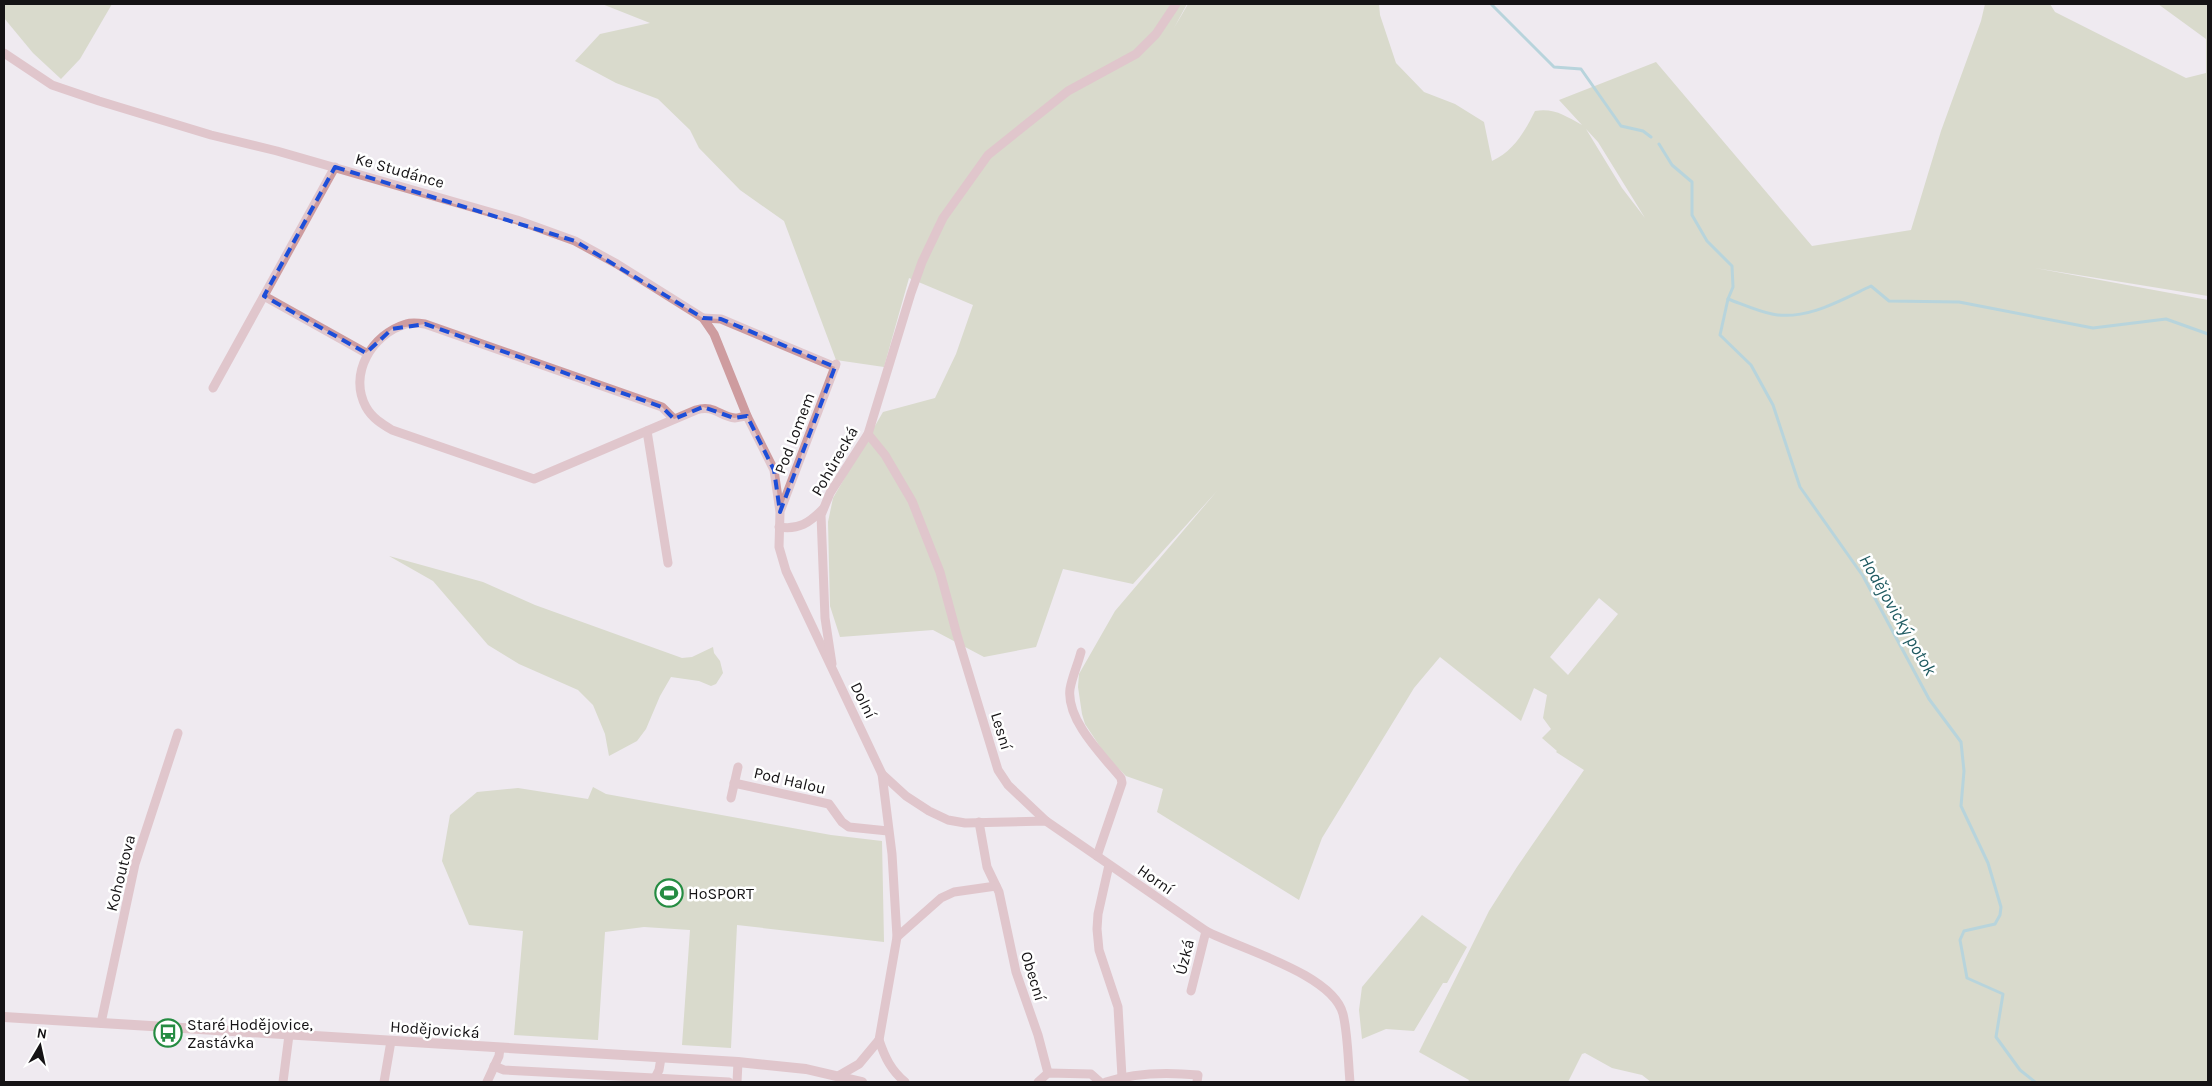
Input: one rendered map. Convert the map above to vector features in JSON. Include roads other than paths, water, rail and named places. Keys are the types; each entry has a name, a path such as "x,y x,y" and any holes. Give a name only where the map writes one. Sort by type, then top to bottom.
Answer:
{"street":[{"name":"Pohůrecká","path":"832,672 825,618 822,571 821,533 823,509 830,493 868,434 913,286 943,218 988,155 1068,91 1136,54 1156,34 1176,4"},
{"name":"Ke Studánce","path":"4,53 52,85 99,101 212,135 335,167 517,220 575,241 617,264 704,318 714,334 736,388"},
{"path":"214,388 335,167"},
{"path":"264,296 366,353"},
{"name":"Pod Lomem","path":"704,318 722,319 835,366 780,512"},
{"path":"674,419 662,407 425,324 408,323 392,329 366,353 361,372 360,392 366,408 378,421 392,430 534,479 703,408 712,409 734,418 747,416"},
{"name":"Dolní","path":"736,388 747,416 774,470 780,512 780,547 786,571 832,672 852,707 882,774 892,854 897,937 879,1040 859,1064 840,1075"},
{"path":"647,431 668,563"},
{"name":"Lesní","path":"868,434 885,455 912,501 940,572 998,770 1008,785 1046,821"},
{"path":"779,527 799,527 810,522 823,509"},
{"path":"1081,652 1070,690 1073,712 1091,741 1121,778 1122,783 1097,856"},
{"name":"Kohoutova","path":"101,1023 135,864 178,734"},
{"path":"731,798 738,766"},
{"path":"882,774 892,785 929,811 948,820 979,822 1046,821"},
{"name":"Pod Halou","path":"734,783 829,804 842,822 849,827 888,831"},
{"name":"Horní","path":"1046,821 1206,931 1225,941 1291,966 1327,991 1336,1000 1343,1013 1350,1082"},
{"name":"Obecní","path":"979,822 987,867 1002,903 1016,972 1038,1035 1048,1073"},
{"path":"1109,865 1098,914 1097,929 1099,950 1118,1007 1122,1077"},
{"path":"897,937 941,898 954,892 996,886"},
{"name":"Úzká","path":"1191,991 1206,931"},
{"name":"Hodějovická","path":"4,1017 738,1062 806,1069 840,1075 862,1082"},
{"path":"283,1082 289,1034"},
{"path":"879,1040 886,1060 895,1074 905,1082"},
{"path":"384,1082 391,1041"},
{"path":"487,1082 499,1056 500,1048"},
{"path":"655,1078 659,1070 660,1058"},
{"path":"737,1082 738,1062"},
{"path":"494,1066 504,1070 729,1082"},
{"path":"1106,1082 1122,1077 1168,1072 1198,1075 1198,1082"},
{"path":"1038,1082 1048,1073 1091,1074 1100,1082"}],"waterway":[{"name":"Hodějovický potok","path":"1491,4 1554,67 1581,69 1621,126 1643,131 1651,137"},
{"name":"Hodějovický potok","path":"1659,144 1672,165 1692,182 1692,215 1707,241 1732,266 1733,287 1728,299 1720,335 1751,365 1773,405 1800,487 1863,576 1929,699 1961,742 1964,771 1961,806 1988,863 2001,907 2000,915 1995,924 1964,931 1960,940 1967,978 2003,994 1996,1037 2020,1070 2035,1082"},
{"path":"1728,299 1772,314 1798,315 1823,308 1871,286 1889,301 1959,302 2093,328 2166,319 2208,334"}],"place":[{"name":"HoSPORT","path":"669,893"},
{"name":"Staré Hodějovice, Zastávka","path":"168,1033"}]}
